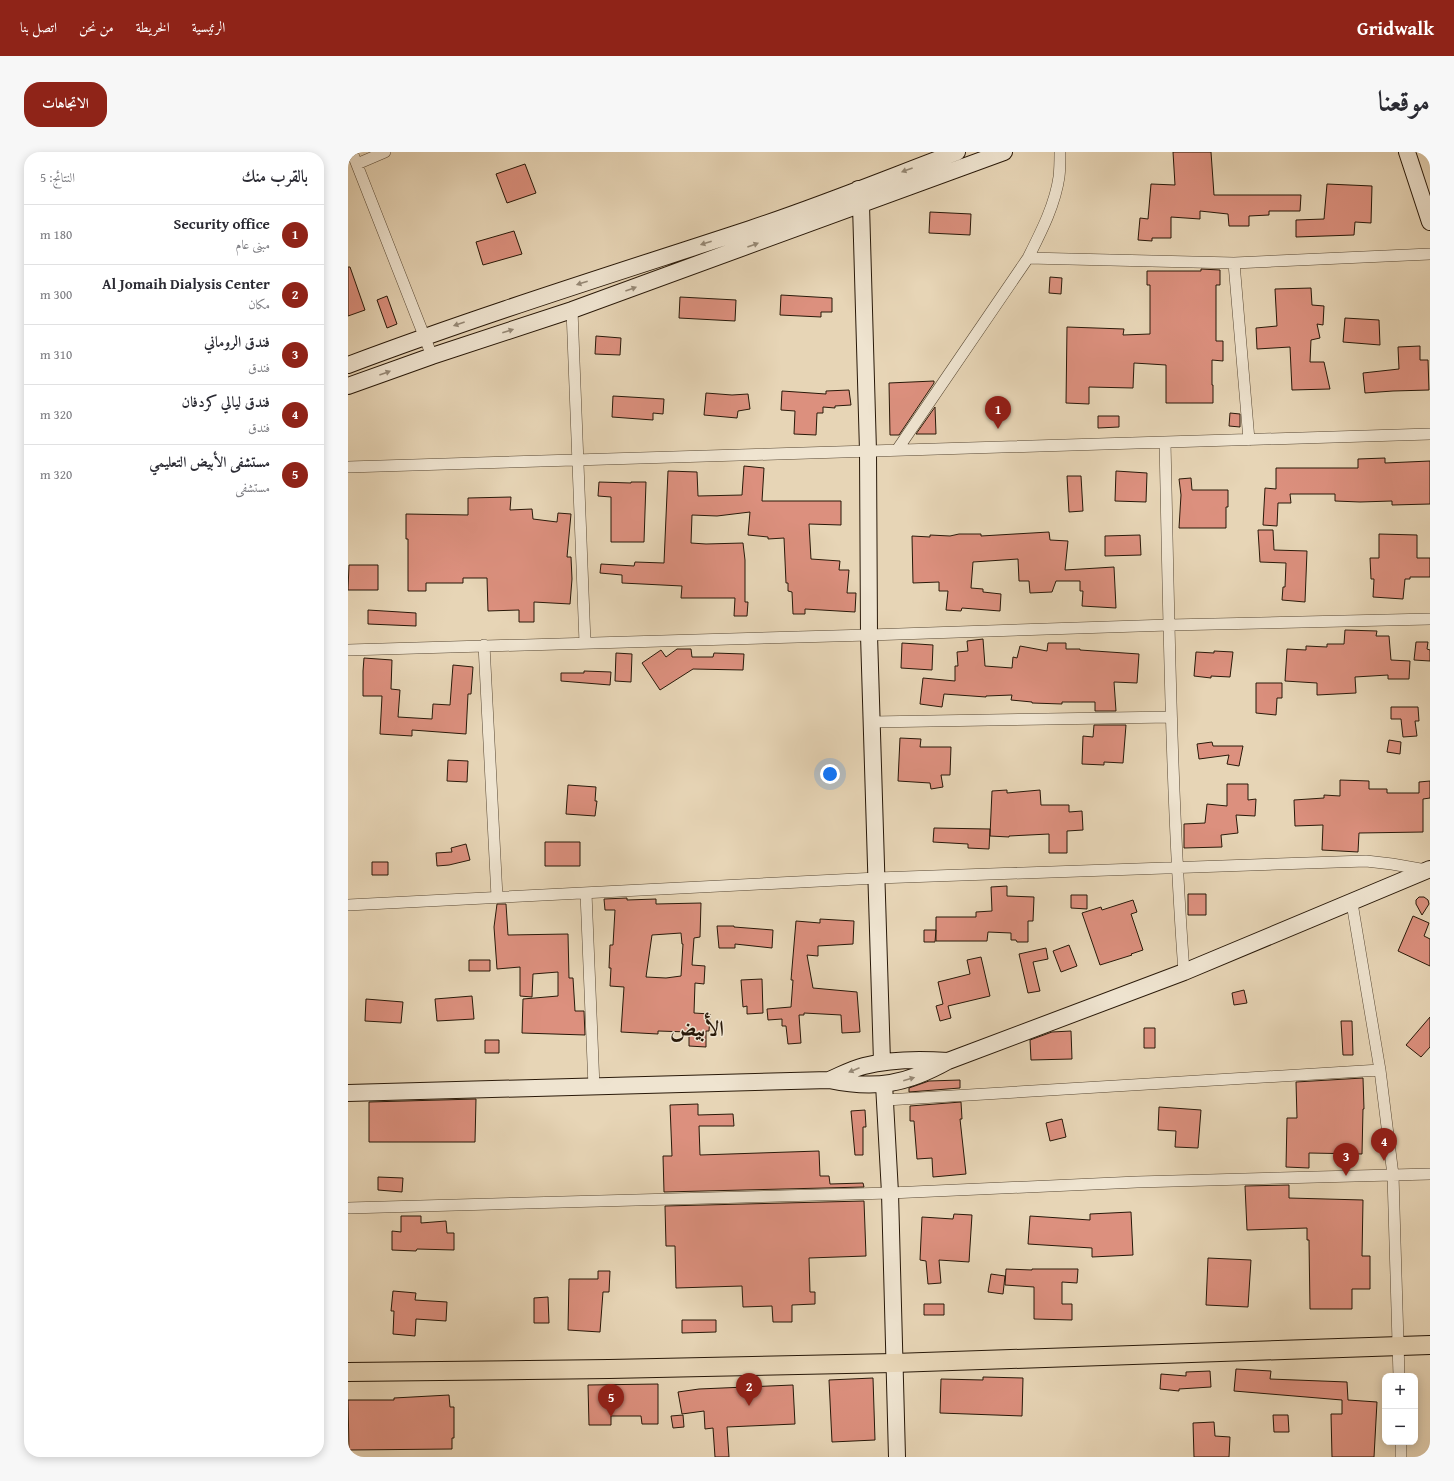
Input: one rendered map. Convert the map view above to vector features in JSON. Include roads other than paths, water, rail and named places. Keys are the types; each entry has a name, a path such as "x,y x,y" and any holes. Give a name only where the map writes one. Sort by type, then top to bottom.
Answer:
{"main road":[{"path":"348,1372 617,1369 894,1363 1430,1345"}],"street":[{"path":"352,152 432,356"},
{"path":"357,164 385,152"},
{"path":"348,365 424,336 752,228 957,152"},
{"path":"348,386 432,356 572,310 1004,152"},
{"path":"897,450 1028,258 1042,232 1056,193 1059,176 1060,152"},
{"path":"1407,152 1430,222"},
{"path":"858,189 861,205 868,451 869,635 882,1062"},
{"path":"1028,258 1234,263 1430,254"},
{"path":"1234,263 1249,440"},
{"path":"572,310 585,643"},
{"path":"348,467 1430,434"},
{"path":"1165,442 1176,868 1184,972"},
{"path":"348,650 1169,625 1430,619"},
{"path":"484,645 497,897"},
{"path":"872,722 1171,717"},
{"path":"348,905 877,878 1366,861 1428,870"},
{"path":"885,1092 948,1061 1184,972 1428,870"},
{"path":"586,893 594,1086"},
{"path":"1352,902 1380,1070 1393,1174 1399,1373"},
{"path":"830,1080 862,1066 882,1062 922,1059 948,1061"},
{"path":"348,1093 830,1080 847,1084 867,1085 885,1092 1380,1070"},
{"path":"885,1092 890,1193 897,1457"},
{"path":"348,1208 890,1193 1137,1182 1430,1174"},
{"path":"1401,1445 1401,1457"}],"place":[{"name":"Security office","path":"998,429"},
{"name":"فندق ليالي كردفان","path":"1384,1161"},
{"name":"فندق الروماني","path":"1346,1176"},
{"name":"Al Jomaih Dialysis Center","path":"749,1406"},
{"name":"مستشفى الأبيض التعليمي","path":"611,1417"}],"district":[{"name":"الأبيض","path":"697,1028"}]}
